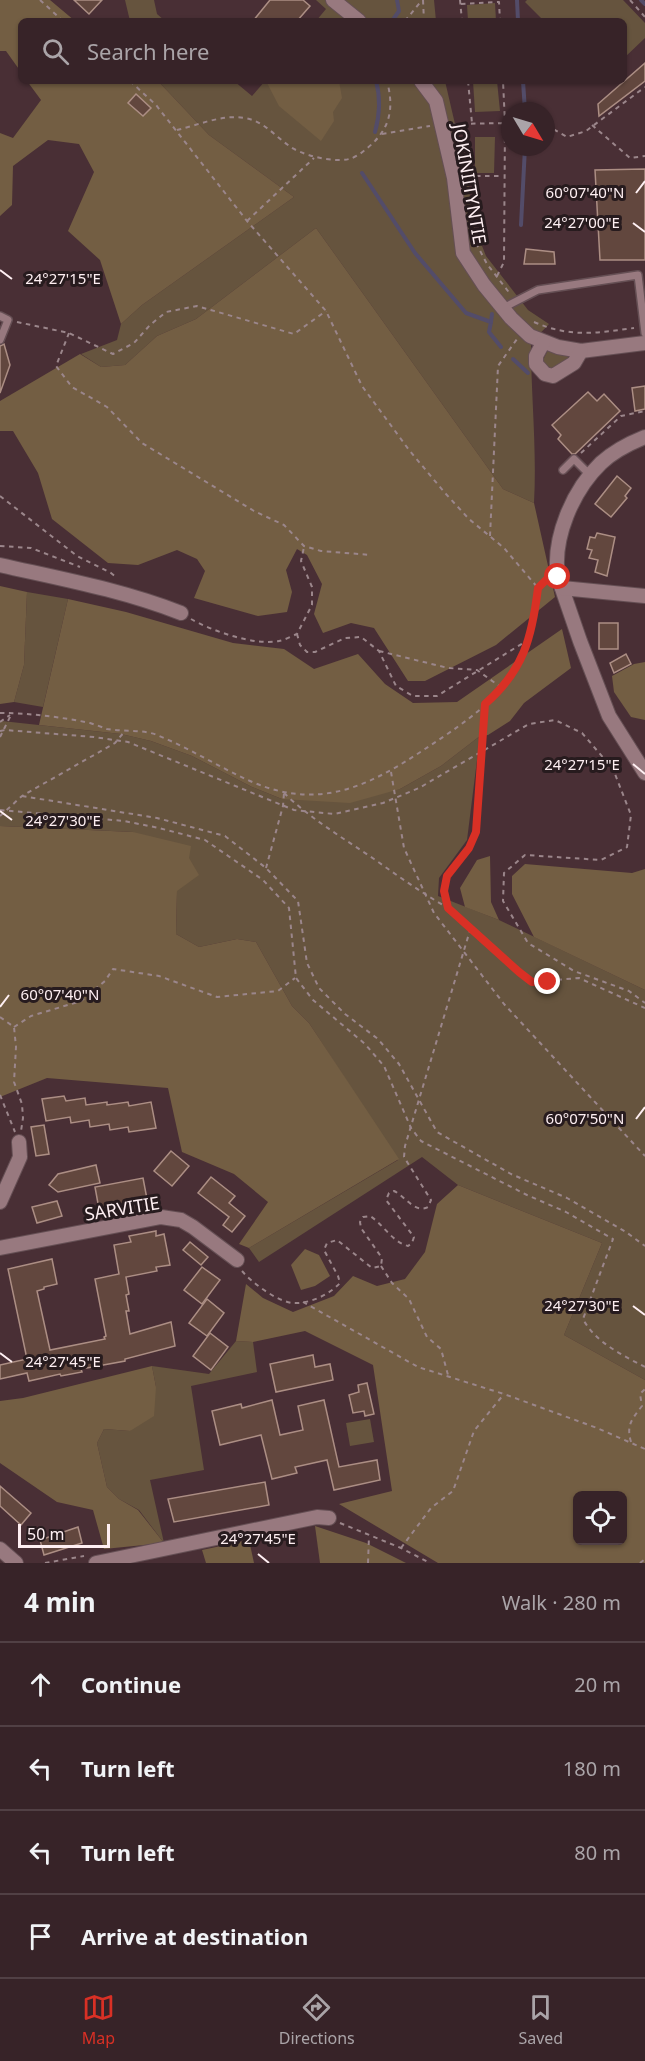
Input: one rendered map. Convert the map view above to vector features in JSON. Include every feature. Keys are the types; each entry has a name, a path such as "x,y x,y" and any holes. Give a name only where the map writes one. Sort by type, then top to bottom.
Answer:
{"street":[{"path":"333,0 355,18"},
{"name":"JOKINIITYNTIE","path":"424,84 446,120 463,253 484,285 503,308 523,331 543,343 581,351 645,342"},
{"path":"543,343 536,356 536,364 545,374 552,376 574,363 581,351"},
{"path":"645,437 610,456 590,475 574,502 561,535 556,570 609,716 645,773"},
{"path":"0,565 113,590 181,613"},
{"path":"562,588 645,596"},
{"path":"0,1203 20,1157 19,1143"},
{"name":"SARVITIE","path":"0,1248 161,1217 181,1220 237,1260"},
{"path":"96,1563 317,1517 329,1518"},
{"path":"0,1549 16,1563"}],"lane":[{"path":"503,308 538,290 638,275 645,333"},
{"path":"0,316 8,320 0,340"},
{"path":"563,470 574,459 590,475"}],"path":[{"path":"40,0 60,18"},
{"path":"408,18 423,0"},
{"path":"423,0 424,18"},
{"path":"630,0 645,17"},
{"path":"462,18 460,2 499,2 500,18"},
{"path":"133,84 156,105 247,221 326,311 362,386 409,450 469,519 514,558 538,588"},
{"path":"177,130 219,119 245,118 263,125 290,147 314,158 349,159 369,147 382,134 390,117 388,84"},
{"path":"468,84 472,124"},
{"path":"503,84 504,102"},
{"path":"555,130 567,137 586,131 645,87"},
{"path":"382,134 446,120 453,124 501,123"},
{"path":"592,125 630,158 645,156"},
{"path":"496,276 504,262 505,156"},
{"path":"247,221 314,158"},
{"path":"461,176 505,176"},
{"path":"476,244 496,276 515,300"},
{"path":"8,320 69,333 113,354 134,343 166,312 197,306 294,334 326,311"},
{"path":"490,536 498,366 523,331 533,321 570,334 644,327"},
{"path":"69,333 56,366 72,387 107,407 142,443 254,511 284,525 304,546 321,552 371,555"},
{"path":"574,459 621,416 645,411"},
{"path":"0,496 77,556 111,573 116,578 113,590"},
{"path":"0,546 31,548 80,567"},
{"path":"181,613 203,626 234,636 261,641 280,641 297,634 312,605 312,587 300,561 304,546"},
{"path":"0,713 73,720 108,729 154,734 251,782 284,793 314,795 335,792 365,784 392,772 462,724 502,688 514,673 529,639 538,588 556,570"},
{"path":"297,634 300,645 307,651 315,652 345,638 361,637 379,651 448,668 477,670 502,688"},
{"path":"379,651 396,686 414,696 437,696 529,639"},
{"path":"448,908 444,891 447,876 469,848 476,832 485,704"},
{"path":"0,723 12,713"},
{"path":"0,737 12,713"},
{"path":"1,731 117,740 139,746 283,806 303,811 334,814 383,803 418,788 529,724 555,720 582,733 613,769 631,815 627,847 601,860 525,855 504,873 503,901 528,943 574,971 629,992 645,1003"},
{"path":"0,816 22,796 115,743 124,730"},
{"path":"392,772 404,848 434,914 504,1004 645,1156"},
{"path":"266,868 283,806 284,793"},
{"path":"284,793 303,811 426,896 448,908 532,982 579,978 645,1008"},
{"path":"22,796 157,818 225,836 266,868 298,901 307,963 319,988 345,1014 378,1039 399,1064 437,1132 511,1174 567,1198 626,1232 645,1246"},
{"path":"0,810 124,821 205,840 263,880 290,908 296,978 313,1000 365,1044 384,1066 411,1128 421,1141 527,1195 566,1212 613,1239 582,1319 589,1331 622,1355 645,1367"},
{"path":"448,1377 441,1349 427,1338 409,1299 392,1283 381,1266 382,1258 361,1228 360,1222 363,1217 370,1216 401,1244 408,1246 414,1237 386,1200 389,1193 394,1191 400,1194 418,1209 423,1210 428,1207 430,1200 404,1157 405,1146 471,927"},
{"path":"14,1027 31,1016 81,1001 105,981 113,969 159,976 217,997 278,991 296,978"},
{"path":"0,1017 14,1027 16,1047 14,1082 22,1104 24,1118 19,1143"},
{"path":"0,1095 19,1143"},
{"path":"237,1260 243,1272 257,1286 290,1303 319,1297 340,1284 324,1250 327,1243 337,1240 372,1268 381,1266"},
{"path":"303,1302 418,1367 504,1394 645,1449"},
{"path":"640,1394 645,1389"},
{"path":"401,1548 431,1508 453,1491 474,1431 504,1394"},
{"path":"631,1442 628,1431 634,1416 642,1406 640,1394"},
{"path":"640,1394 645,1402"},
{"path":"329,1518 401,1548 430,1563"},
{"path":"368,1563 369,1535"},
{"path":"640,1563 645,1559"}],"shaded area":[{"path":"0,0 50,0 71,18 18,18 18,68 6,51 0,51"},
{"path":"125,0 154,0 157,14 162,18 129,18"},
{"path":"316,0 434,0 436,18 318,18 326,9"},
{"path":"527,0 623,0 645,23 645,38 627,55 627,18 541,18 525,2"},
{"path":"495,3 496,18 468,18 467,5"},
{"path":"29,84 161,84 209,135 294,197 142,305 121,324 100,260 68,231 94,172 79,144 48,140 13,166 12,205 0,216 0,133 13,138 41,100"},
{"path":"161,84 238,84 252,96 262,84 446,84 468,180 473,223 486,256 528,310 549,324 531,343 534,503 503,489 316,228 196,319 157,336 125,365 101,367 81,354 117,340 121,324 142,305 294,197 209,135"},
{"path":"268,84 340,84 342,98 333,112 334,121 321,141 279,106"},
{"path":"473,84 497,84 500,111 475,112"},
{"path":"475,137 495,137 494,173 475,173"},
{"path":"316,228 503,489 534,503 555,597 496,645 425,681 408,681 374,628 351,623 323,633 314,614 322,584 307,555 297,549 286,570 292,592 287,612 258,616 194,598 205,571 197,559 177,550 138,565 108,563 52,519 38,473 13,431 0,431 0,401 80,354 101,367 125,365 157,336 196,319"},
{"path":"548,350 570,357 554,368 549,368 543,360"},
{"path":"0,586 27,592 24,665 14,702 0,704"},
{"path":"27,592 68,599 43,707 14,702 24,665"},
{"path":"68,599 126,612 233,643 284,649 314,669 358,654 385,684 413,703 457,702 562,629 571,668 524,703 510,721 488,735 480,736 441,766 400,789 350,803 282,799 252,787 192,756 151,741 121,734 39,725"},
{"path":"645,662 645,720 631,717 614,692 612,676 634,664"},
{"path":"0,722 121,734 151,741 192,756 252,787 282,799 400,789 441,766 480,736 467,840 439,878 438,896 499,920 645,990 645,1380 564,1335 602,1243 458,1185 422,1157 259,1262 249,1248 398,1160 309,1023 292,1006 256,942 237,939 199,947 176,934 177,891 133,832 0,826"},
{"path":"0,826 133,832 191,846 189,858 199,875 177,891 176,934 199,947 237,939 256,942 292,1006 309,1023 399,1159 249,1248 239,1244 268,1202 234,1174 182,1152 168,1088 47,1078 0,1097"},
{"path":"490,856 491,902 499,920 465,907 460,888 477,860"},
{"path":"525,864 632,873 645,869 645,990 534,937 512,894 512,876"},
{"path":"458,1185 602,1243 564,1335 645,1380 645,1563 438,1563 339,1504 392,1491 373,1365 305,1331 253,1342 236,1341 246,1284 263,1298 293,1312 334,1296 353,1276 377,1286 405,1279 425,1252 437,1204"},
{"path":"305,1249 319,1255 330,1276 315,1286 301,1290 291,1265"},
{"path":"236,1341 253,1342 257,1372 191,1386 204,1470 150,1480 164,1543 139,1510 119,1499 107,1487 97,1443 104,1429 130,1431 156,1387 152,1366 209,1374"},
{"path":"152,1366 156,1387 154,1416 130,1431 104,1429 97,1443 107,1487 119,1499 138,1510 164,1543 104,1549 93,1510 57,1502 0,1463 0,1401 23,1398"},
{"path":"370,1419 374,1442 350,1446 346,1423"},
{"path":"315,1526 366,1543 406,1563 320,1563"},
{"path":"249,1540 254,1563 206,1563 202,1550"}],"building":[{"path":"74,0 102,0 89,14"},
{"path":"270,0 303,0 310,6 300,18 255,18"},
{"path":"645,63 645,81 599,116 598,104 621,84 627,84 627,79"},
{"path":"136,94 151,108 143,116 128,103"},
{"path":"645,169 645,260 600,260 595,170"},
{"path":"526,249 554,252 555,264 524,264"},
{"path":"4,344 10,365 0,393 0,346"},
{"path":"645,386 645,409 635,411 632,388"},
{"path":"588,392 597,401 604,394 620,411 575,454 572,454 558,439 561,435 552,425"},
{"path":"617,476 631,488 625,496 627,498 611,517 595,504"},
{"path":"597,533 615,537 607,576 595,572 598,560 589,558 592,550 587,549 590,537 595,538"},
{"path":"599,623 618,623 618,649 599,649"},
{"path":"626,654 631,664 614,673 610,663"},
{"path":"64,1096 66,1101 85,1098 86,1105 128,1102 129,1106 151,1102 156,1128 129,1132 128,1127 110,1130 109,1124 90,1127 89,1120 71,1123 70,1117 46,1121 42,1099"},
{"path":"44,1125 49,1154 36,1156 31,1127"},
{"path":"171,1151 189,1166 172,1186 154,1171"},
{"path":"96,1165 100,1183 58,1192 49,1185 58,1174"},
{"path":"211,1177 235,1196 229,1203 245,1216 232,1232 223,1225 229,1217 198,1193"},
{"path":"143,1178 147,1199 99,1209 95,1187"},
{"path":"57,1201 62,1216 37,1223 32,1207"},
{"path":"156,1231 156,1236 164,1234 170,1265 156,1267 157,1271 126,1277 129,1311 126,1311 130,1334 171,1322 175,1346 61,1376 60,1374 29,1381 27,1373 0,1379 0,1365 27,1359 8,1269 52,1259 57,1284 37,1291 50,1350 105,1339 95,1279 119,1274 114,1245 131,1242 129,1236"},
{"path":"190,1242 208,1257 201,1265 183,1250"},
{"path":"202,1267 220,1280 202,1304 184,1290"},
{"path":"207,1299 224,1313 207,1336 189,1323"},
{"path":"210,1333 228,1347 211,1370 193,1356"},
{"path":"313,1355 315,1367 330,1364 333,1380 276,1392 270,1364"},
{"path":"367,1383 374,1414 365,1416 364,1411 353,1413 349,1395 359,1392 358,1385"},
{"path":"272,1400 280,1435 303,1430 298,1406 324,1400 339,1467 377,1460 380,1480 334,1490 327,1460 295,1467 297,1473 272,1479 261,1435 220,1445 212,1411 241,1404 242,1408"},
{"path":"265,1482 269,1505 174,1522 168,1499"},
{"path":"0,1486 31,1513 21,1525 0,1506"},
{"path":"78,1527 82,1543 44,1555 40,1540"}],"waterway":[{"path":"394,18 399,11 397,0"},
{"path":"517,0 518,18"},
{"path":"641,0 645,4"},
{"path":"375,132 379,106 377,84"},
{"path":"523,84 524,102"},
{"path":"521,225 525,156"},
{"path":"362,173 415,253 466,313 491,322 489,332 501,347"},
{"path":"491,322 492,314"},
{"path":"513,359 528,373"}],"route":[{"path":"548,982 532,982 519,972 448,908 444,891 447,876 469,848 476,832 485,704 514,673 529,639 538,588 556,570 558,577"}]}
